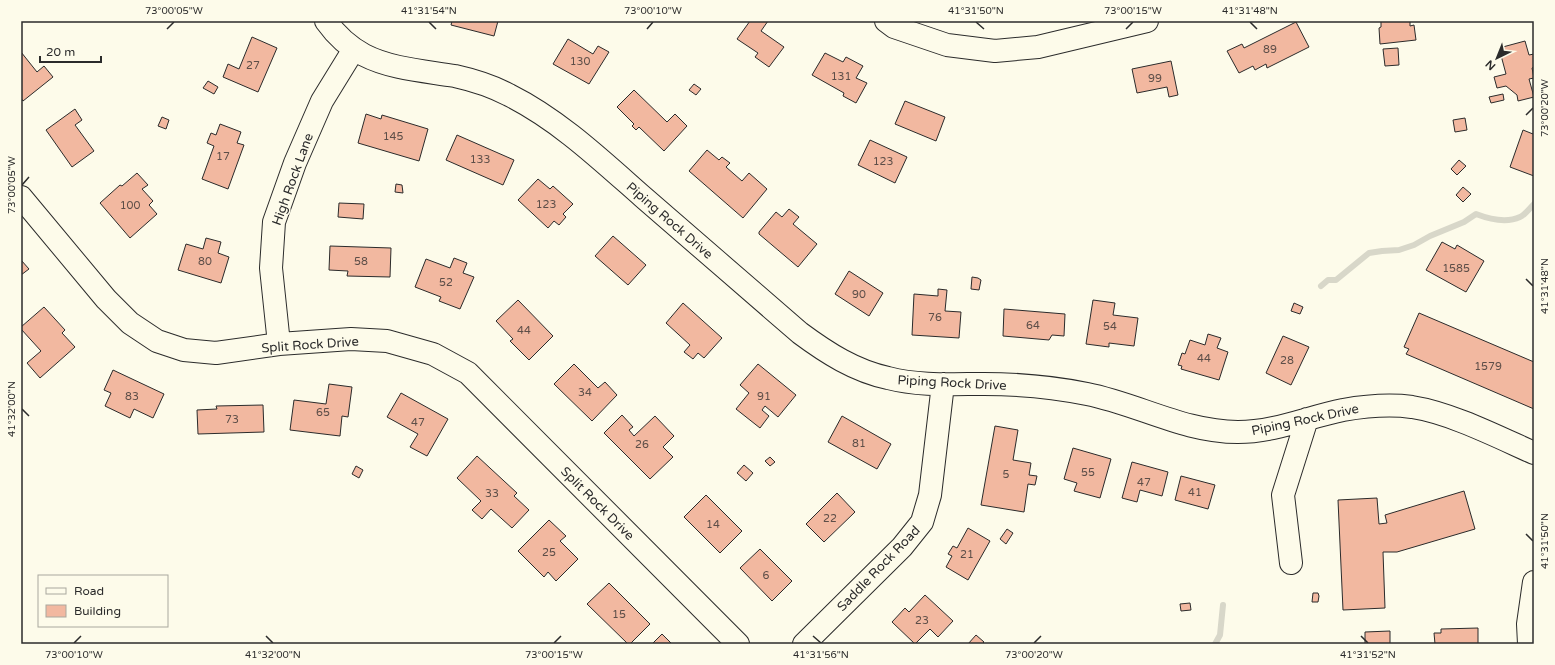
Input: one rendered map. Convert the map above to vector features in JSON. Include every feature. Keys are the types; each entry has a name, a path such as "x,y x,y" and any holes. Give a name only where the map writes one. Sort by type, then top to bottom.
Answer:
{"street":[{"name":"Piping Rock Drive","path":"326,21 341,38 365,56 395,66 456,76 479,82 508,94 544,115 591,151 754,294 816,345 848,364 878,376 906,382 1015,385 1069,390 1109,399 1183,424 1204,429 1226,431 1247,432 1264,430 1344,410 1386,406 1412,408 1432,412 1457,420 1534,453"},
{"path":"886,21 894,26 947,45 995,51 1038,47 1147,21"},
{"name":"High Rock Lane","path":"279,344 271,268 274,222 295,162 322,101 354,49"},
{"name":"Split Rock Drive","path":"21,197 106,300 130,323 157,342 184,350 216,353 279,344 350,339 387,341 433,354 468,373 738,644"},
{"name":"Saddle Rock Road","path":"804,644 902,547 922,522 930,495 943,384"},
{"path":"1291,563 1283,495 1307,419"},
{"path":"1529,644 1528,624 1534,582"}],"building":[{"path":"452,21 498,21 494,36 451,25"},
{"path":"750,21 768,21 761,31 784,47 769,67 755,57 758,53 737,39"},
{"path":"1381,21 1410,21 1410,26 1414,25 1416,40 1380,44 1379,28 1381,27"},
{"path":"1296,22 1309,47 1267,68 1266,64 1255,70 1253,66 1239,73 1227,51 1242,44 1244,48"},
{"path":"252,37 277,48 258,92 223,77 228,64 239,69"},
{"path":"568,39 593,54 598,46 609,52 589,84 553,64"},
{"path":"1525,41 1529,55 1534,54 1534,67 1532,68 1534,78 1529,79 1534,97 1518,101 1517,95 1506,86 1497,88 1494,77 1506,74 1499,48"},
{"path":"1398,48 1399,65 1385,66 1383,49"},
{"path":"21,52 37,72 44,66 53,77 23,101 21,98"},
{"path":"825,53 843,62 846,57 863,66 856,78 867,83 856,103 843,96 844,93 812,75"},
{"path":"1171,61 1178,95 1169,97 1167,87 1137,93 1132,69"},
{"path":"208,81 218,87 214,94 203,88"},
{"path":"694,84 701,89 696,95 689,90"},
{"path":"634,90 667,122 675,114 687,126 664,151 639,127 636,130 632,126 634,124 617,107"},
{"path":"1503,94 1504,100 1491,103 1489,97"},
{"path":"905,101 945,117 936,141 895,124"},
{"path":"75,109 82,120 75,125 94,151 72,167 46,130"},
{"path":"366,114 381,119 382,115 428,129 419,161 358,143"},
{"path":"162,117 169,120 166,129 158,126"},
{"path":"1465,118 1467,130 1455,132 1453,120"},
{"path":"220,124 241,132 237,143 244,145 228,189 202,179 214,146 207,143 211,133 216,135"},
{"path":"1523,130 1533,134 1534,132 1534,176 1510,167"},
{"path":"457,135 514,160 503,185 446,160"},
{"path":"870,140 907,157 895,183 858,165"},
{"path":"707,150 719,160 722,157 730,163 726,167 742,181 749,173 767,189 743,218 689,171"},
{"path":"1459,160 1466,166 1457,175 1451,169"},
{"path":"137,173 148,185 142,189 153,201 149,205 157,214 130,238 100,203 120,185 122,186"},
{"path":"538,179 550,189 553,186 573,204 563,214 566,217 559,225 554,221 548,228 518,200"},
{"path":"396,184 402,185 403,193 395,192"},
{"path":"1463,187 1471,194 1463,202 1456,195"},
{"path":"339,203 364,204 363,219 338,217"},
{"path":"789,209 799,217 793,224 817,244 798,267 759,234 759,232 776,212 782,217"},
{"path":"613,236 646,265 628,285 595,256"},
{"path":"206,238 221,242 218,253 229,257 221,283 178,270 186,244 203,249"},
{"path":"1442,242 1455,249 1457,245 1484,261 1466,292 1426,270"},
{"path":"330,246 391,248 390,277 347,276 348,271 329,270"},
{"path":"454,258 467,263 463,273 474,277 460,309 439,301 441,297 415,287 426,259 450,268"},
{"path":"21,260 29,269 21,275"},
{"path":"849,271 883,293 869,316 835,294"},
{"path":"972,277 981,280 979,290 971,289"},
{"path":"938,289 947,290 945,311 961,312 959,338 912,335 914,294 938,296"},
{"path":"518,300 553,336 529,360 510,341 513,339 496,321"},
{"path":"1093,300 1115,303 1113,315 1138,318 1134,346 1109,343 1109,347 1086,344"},
{"path":"683,303 722,338 704,358 698,353 693,359 684,352 690,345 666,323"},
{"path":"1294,303 1303,307 1300,314 1291,311"},
{"path":"44,307 65,330 62,333 75,347 40,378 27,363 41,351 21,329 21,327"},
{"path":"1004,309 1065,314 1064,336 1052,335 1049,340 1003,336"},
{"path":"1419,313 1534,362 1534,409 1406,354 1409,349 1404,347"},
{"path":"1208,334 1221,338 1217,348 1228,352 1219,380 1181,369 1182,366 1178,365 1182,353 1185,354 1190,340 1205,345"},
{"path":"1283,336 1309,347 1291,385 1266,373"},
{"path":"574,364 598,388 605,382 617,395 592,421 554,384"},
{"path":"758,364 796,395 778,417 765,406 762,410 769,416 760,428 736,409 749,393 740,385"},
{"path":"113,370 164,394 153,418 134,409 130,418 105,406 111,393 104,390"},
{"path":"329,384 352,387 348,417 342,416 340,436 290,430 294,400 326,404"},
{"path":"401,393 448,419 427,456 410,447 418,434 387,417"},
{"path":"263,405 264,432 198,434 197,410 217,409 216,406"},
{"path":"622,415 633,427 629,430 634,436 655,416 674,436 663,447 673,457 650,479 604,433"},
{"path":"842,416 891,444 877,469 828,442"},
{"path":"995,426 1018,430 1013,460 1031,463 1029,475 1037,476 1035,485 1028,484 1024,512 981,505"},
{"path":"1073,448 1111,459 1100,498 1074,491 1077,483 1064,479"},
{"path":"477,456 517,493 514,496 529,510 512,528 491,509 482,519 472,510 481,501 457,478"},
{"path":"770,457 775,462 770,466 765,461"},
{"path":"1132,462 1168,472 1162,496 1140,490 1137,502 1122,498"},
{"path":"744,465 753,473 746,481 737,473"},
{"path":"356,466 363,470 359,478 352,474"},
{"path":"1181,476 1215,485 1208,509 1175,500"},
{"path":"1464,491 1475,529 1397,552 1383,552 1385,608 1343,610 1338,500 1377,498 1379,524 1387,523 1385,515"},
{"path":"837,493 855,512 824,542 806,524"},
{"path":"706,495 742,531 720,553 684,517"},
{"path":"549,520 566,536 560,541 578,559 556,581 548,572 544,577 518,551"},
{"path":"968,528 990,541 968,580 946,567 952,556 948,554 953,546 957,548"},
{"path":"1007,529 1013,533 1006,544 1000,539"},
{"path":"760,549 792,581 772,601 740,568"},
{"path":"609,583 650,624 630,644 628,644 587,604"},
{"path":"1313,593 1318,593 1318,602 1312,602"},
{"path":"925,595 953,621 938,637 930,629 915,644 892,622 905,608 909,612"},
{"path":"1190,603 1191,610 1181,611 1180,604"},
{"path":"1478,628 1478,644 1435,644 1434,633 1441,633 1441,629"},
{"path":"1390,631 1390,644 1365,644 1365,632"},
{"path":"662,634 672,644 652,644"},
{"path":"976,635 984,642 982,644 968,644"}],"waterway":[{"path":"1321,286 1328,280 1336,280 1369,253 1399,250 1414,245 1430,236 1464,222 1476,214 1498,220 1515,219 1524,215 1534,204"},
{"path":"1215,644 1220,635 1223,605"}]}
